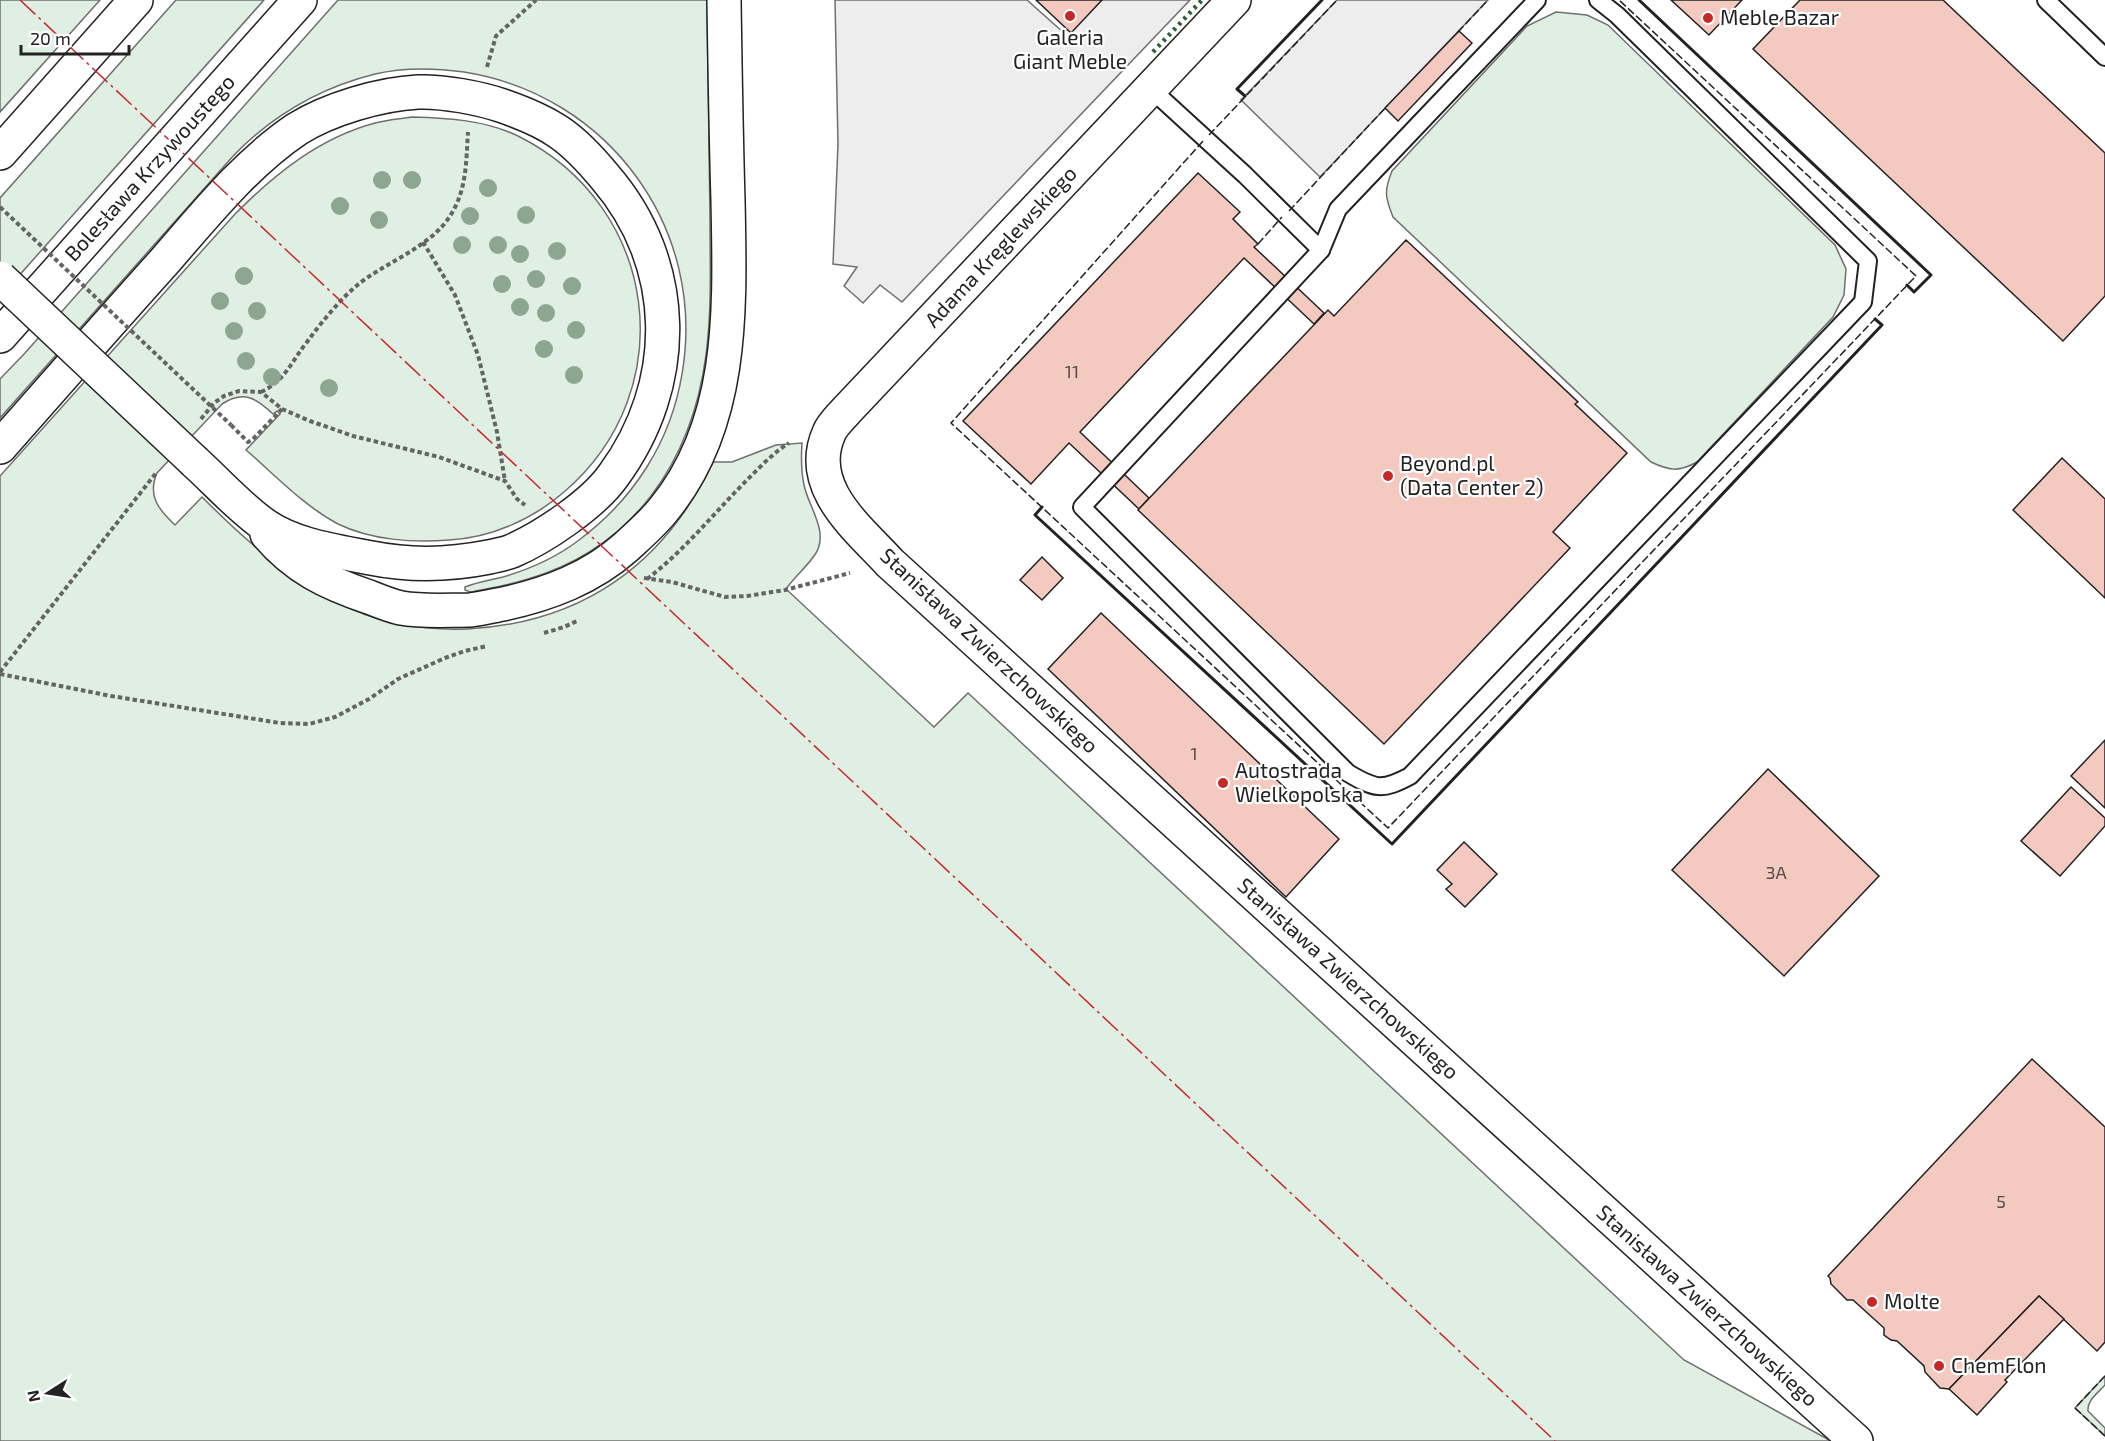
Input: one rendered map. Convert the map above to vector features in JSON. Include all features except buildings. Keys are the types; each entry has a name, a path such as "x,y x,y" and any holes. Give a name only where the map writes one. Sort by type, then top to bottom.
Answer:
{"main road":[{"path":"0,153 136,0"},
{"name":"Bolesława Krzywoustego","path":"0,336 300,0"},
{"path":"249,512 277,546 302,568 314,575 400,608 432,610 476,609 545,593 580,579 610,561 664,510 690,471 708,431 721,382 729,296 724,0"},
{"name":"Adama Kręglewskiego","path":"843,513 833,500 825,476 824,450 829,431 1234,0"},
{"path":"0,278 195,462 267,527 307,543 376,559 416,564 460,563 509,552 542,536 576,512 612,479 638,435 656,388 664,343 655,262 622,197 573,141 538,118 495,103 420,92 374,98 299,128 243,174 0,447"},
{"name":"Stanisława Zwierzchowskiego","path":"843,513 890,563 1856,1441"}],"lane":[{"path":"1537,0 1338,209 1321,250 1082,507 1348,773 1371,786 1392,786 1410,776 1863,302 1868,261 1617,15 1598,0"},
{"path":"2046,0 2105,57"},
{"path":"1151,89 1253,183 1321,250"}],"path":[{"path":"199,421 214,403 224,396 239,391 261,392 274,386 281,380 327,317 355,287 435,234 448,219 461,198 465,179 468,130 496,36 536,0"},
{"path":"0,207 248,442 282,409"},
{"path":"423,242 455,295 478,355 497,432 505,481 517,499 555,526"},
{"path":"261,392 282,409 310,421 353,436 439,457 505,481"},
{"path":"0,672 162,466"},
{"path":"610,561 647,579 672,582 725,597 785,591 890,563"}],"green space":[{"path":"0,0 100,0 0,112"},
{"path":"176,0 264,0 0,297 0,198"},
{"path":"338,0 707,0 710,304 706,355 699,394 687,430 671,464 652,495 627,522 599,546 566,565 528,579 470,592 465,590 465,587 470,585 523,570 562,552 599,524 633,487 659,445 677,399 682,374 686,320 679,269 662,221 637,177 603,139 563,108 516,86 464,72 408,69 375,74 355,80 298,104 265,127 234,155 0,418 0,379"},
{"path":"1556,12 1587,15 1608,25 1835,245 1846,269 1844,295 1833,317 1697,462 1680,469 1669,469 1651,462 1393,217 1388,204 1386,194 1392,171 1527,26"},
{"path":"412,117 479,123 518,136 565,167 601,207 626,253 638,302 639,353 627,403 602,450 552,502 525,519 496,531 465,538 435,541 378,537 364,534 325,517 246,450 280,414 277,411 273,414 255,400 237,397 222,404 157,473 153,489 156,502 175,525 202,497 248,541 281,567 316,591 365,615 416,627 467,629 509,624 547,615 582,601 615,582 644,559 670,531 693,499 713,462 732,462 776,445 802,443 803,480 820,536 813,558 786,589 934,727 968,693 1684,1360 1831,1441 0,1441 0,476 235,214 266,185 299,159 335,138 375,123"},
{"path":"2105,1376 2105,1385 2091,1400 2088,1411 2105,1428 2105,1436 2075,1408"}],"shaded area":[{"path":"835,0 1027,0 1064,33 1096,0 1190,0 902,302 880,285 863,303 844,286 857,267 833,264 838,144"},
{"path":"1337,0 1488,0 1320,177 1241,100"}],"hedge":[{"path":"1153,52 1202,0"}],"fence":[{"path":"1209,135 1337,0"},
{"path":"1458,32 1488,0"},
{"path":"1203,141 951,423 1388,828 1916,276 1619,0"},
{"path":"1289,211 1387,106"},
{"path":"1258,244 1282,217"},
{"path":"2105,1376 2075,1408 2105,1436"}],"wall":[{"path":"1245,96 1237,89 1322,0"},
{"path":"1639,0 1931,275 1914,292 1907,285"},
{"path":"1042,507 1035,515 1392,844 1882,325 1875,319"}],"power":[{"path":"20,0 1555,1441"}],"place":[{"name":"Galeria Giant Meble","path":"1070,16"},
{"name":"Meble Bazar","path":"1708,18"},
{"name":"Beyond.pl (Data Center 2)","path":"1388,476"},
{"name":"Autostrada Wielkopolska","path":"1223,783"},
{"name":"Molte","path":"1872,1302"},
{"name":"ChemFlon","path":"1939,1366"}]}
